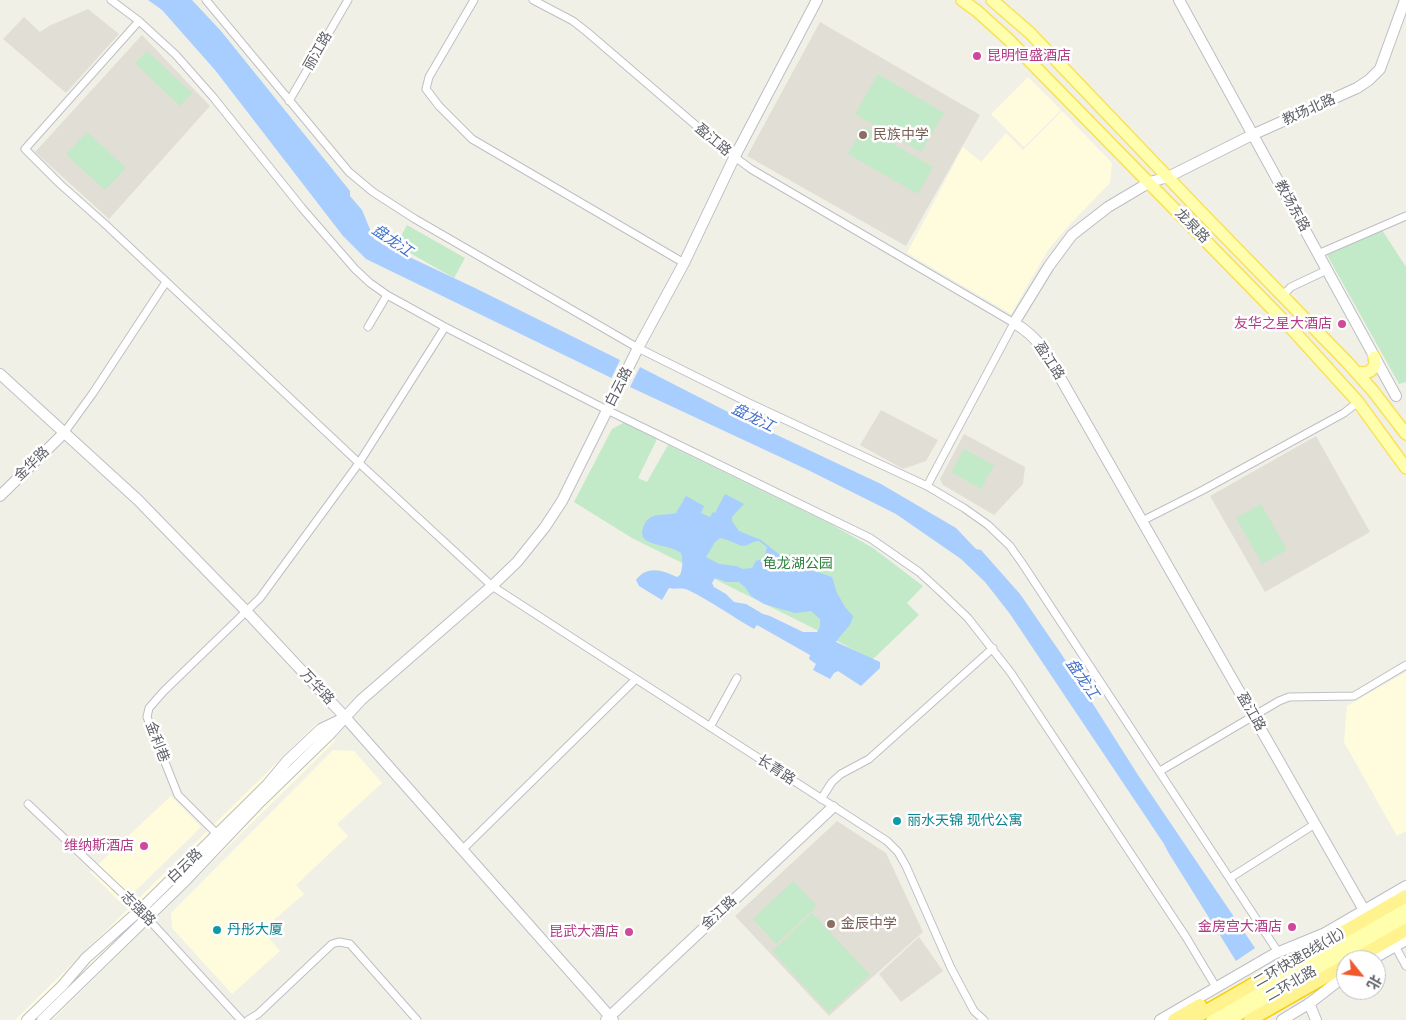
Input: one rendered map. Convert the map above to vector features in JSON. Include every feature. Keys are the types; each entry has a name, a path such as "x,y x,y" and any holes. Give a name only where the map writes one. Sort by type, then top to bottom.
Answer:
{"highway":[{"name":"二环快速B线(北)","path":"1191,1020 1406,896"},
{"path":"1371,950 1406,930"},
{"path":"1174,1020 1214,993 1329,931"},
{"path":"1250,1020 1336,971"},
{"path":"1267,1020 1336,981"}],"main road":[{"name":"龙泉路","path":"962,0 1008,39 1291,328 1358,402 1406,468"},
{"name":"龙泉路","path":"992,0 1030,34 1356,372 1406,434"},
{"path":"1356,372 1364,374 1369,372 1374,367 1374,357"},
{"name":"二环北路","path":"1212,1020 1406,908"},
{"name":"二环北路","path":"1229,1020 1406,918"}],"street":[{"path":"111,0 139,20 176,55 213,97 302,208 370,283 387,295 445,327 607,410 870,538 919,572 968,618 1011,673 1186,937 1214,993"},
{"path":"206,0 349,172 373,192 415,219 638,348 747,402 927,486 988,525 1010,546 1278,952"},
{"name":"丽江路","path":"289,101 348,0"},
{"path":"474,0 429,77 426,89 439,106 472,139 684,263"},
{"name":"盈江路","path":"534,0 573,21 587,32 734,158 1025,329 1037,340 1364,910"},
{"name":"白云路","path":"42,1020 147,918 361,700 517,562 558,508 638,348 684,263 734,158 817,0"},
{"name":"教场东路","path":"1179,0 1396,396"},
{"name":"教场北路","path":"1014,323 1049,266 1072,235 1108,206 1150,182 1168,177 1252,135 1357,88 1369,80 1380,69 1405,0"},
{"name":"长青路","path":"139,20 25,149 60,184 492,586 887,841 898,852 951,968 974,1011 984,1020"},
{"path":"1318,254 1406,216"},
{"path":"1282,296 1291,287 1327,270"},
{"path":"64,433 93,393 166,282"},
{"path":"368,327 387,295"},
{"path":"927,486 1014,323"},
{"path":"247,612 260,598 359,463 445,327"},
{"name":"万华路","path":"0,374 138,500 247,612 345,717 610,1019"},
{"path":"1388,411 1396,396 1406,391"},
{"path":"1142,521 1344,413 1358,402"},
{"name":"金华路","path":"0,496 64,433"},
{"name":"金利巷","path":"217,834 178,795 147,717 149,708 164,691 247,612"},
{"path":"821,799 832,782 841,774 870,760 992,648"},
{"path":"1160,771 1278,701 1289,697 1354,696 1406,665"},
{"path":"710,727 737,678"},
{"path":"462,850 636,680"},
{"name":"白云路","path":"27,1020 62,986 86,958 140,910 267,785 286,761 321,729 345,717"},
{"name":"志强路","path":"28,804 140,910 241,1020"},
{"name":"金江路","path":"610,1019 832,807"},
{"path":"1230,878 1315,824"},
{"path":"1160,1020 1214,993 1278,952 1329,931 1406,886"},
{"path":"1386,951 1406,940"},
{"path":"248,1020 258,1014 332,944 339,942 350,944 417,1020"},
{"path":"1395,946 1406,966"},
{"name":"二环北路","path":"1282,1020 1336,983"},
{"path":"1309,1003 1316,1020"}],"shaded area":[{"path":"88,9 119,34 66,93 3,39 24,17 40,32 49,26"},
{"name":"民族中学","path":"820,22 980,115 906,246 747,156"},
{"path":"142,35 210,106 109,219 35,152"},
{"path":"1028,77 1061,110 1024,147 991,114"},
{"path":"1062,111 1112,163 1110,183 1048,250 1011,314 907,253 963,147 981,162 1006,133 1023,150"},
{"path":"881,410 938,440 926,461 903,469 860,445"},
{"path":"964,434 1025,467 1023,484 994,515 943,485 940,479"},
{"path":"1316,436 1370,532 1265,592 1210,496"},
{"path":"1406,672 1406,831 1397,836 1344,742 1347,706"},
{"path":"317,723 335,741 52,1020 15,1020"},
{"path":"333,750 354,751 382,783 337,824 348,836 296,885 304,894 262,930 280,951 232,994 172,928 171,913"},
{"path":"171,796 201,827 122,904 90,872"},
{"name":"金辰中学","path":"837,821 886,853 923,932 829,1016 735,916"},
{"path":"919,937 943,971 901,1002 879,974"}],"green space":[{"path":"147,51 192,93 180,106 135,63"},
{"path":"878,74 944,113 921,152 855,114"},
{"path":"864,127 933,167 918,194 848,154"},
{"path":"87,132 126,168 105,190 66,154"},
{"path":"407,225 465,258 454,278 396,245"},
{"path":"1382,230 1406,267 1406,382 1399,384 1326,253"},
{"name":"龟龙湖公园","path":"625,422 657,439 638,478 647,482 668,445 829,523 873,548 923,586 907,603 919,615 872,660 817,630 632,538 574,502 612,429"},
{"path":"964,449 994,465 981,489 951,472"},
{"path":"1261,504 1287,550 1262,564 1236,518"},
{"path":"793,881 817,906 776,944 753,919"},
{"path":"812,913 870,975 829,1013 772,951"}],"water":[{"path":"148,0 192,0 221,31 350,191 350,196 362,210 374,239 620,360 640,367 726,411 881,484 956,528 976,549 981,550 1020,594 1062,655 1138,775 1255,948 1236,961 1164,844 1010,614 985,582 961,559 896,514 366,259 343,236 215,70 162,10"},
{"path":"725,494 744,504 732,517 732,521 739,531 761,540 785,559 806,564 809,569 832,577 837,593 853,616 848,627 836,642 880,662 880,668 861,686 838,671 830,679 813,670 816,664 809,659 810,655 757,625 754,629 688,590 669,588 662,600 639,586 636,580 645,572 655,570 677,577 680,575 682,567 681,553 644,539 642,534 643,528 649,519 657,515 676,513 686,496 704,506 701,513 710,517 713,512 715,513","holes":["720,538 743,546 759,541 767,547 764,558 756,561 752,568 743,569 736,566 719,564 706,557 715,542","715,578 727,582 739,582 751,596 764,604 795,613 811,611 820,619 820,627 817,632 803,632 746,604 734,602 726,594 714,587 712,583"]}],"pier":[{"path":"621,358 641,365 629,389 611,379"}],"place":[{"name":"昆明恒盛酒店","path":"977,56"},
{"name":"民族中学","path":"863,135"},
{"name":"友华之星大酒店","path":"1342,324"},
{"name":"丽水天锦 现代公寓","path":"897,821"},
{"name":"维纳斯酒店","path":"144,846"},
{"name":"金辰中学","path":"831,924"},
{"name":"金房宫大酒店","path":"1292,927"},
{"name":"丹彤大厦","path":"217,930"},
{"name":"昆武大酒店","path":"629,932"}],"water label":[{"name":"盘龙江","path":"392,241"},
{"name":"盘龙江","path":"753,418"},
{"name":"盘龙江","path":"1082,679"}]}
